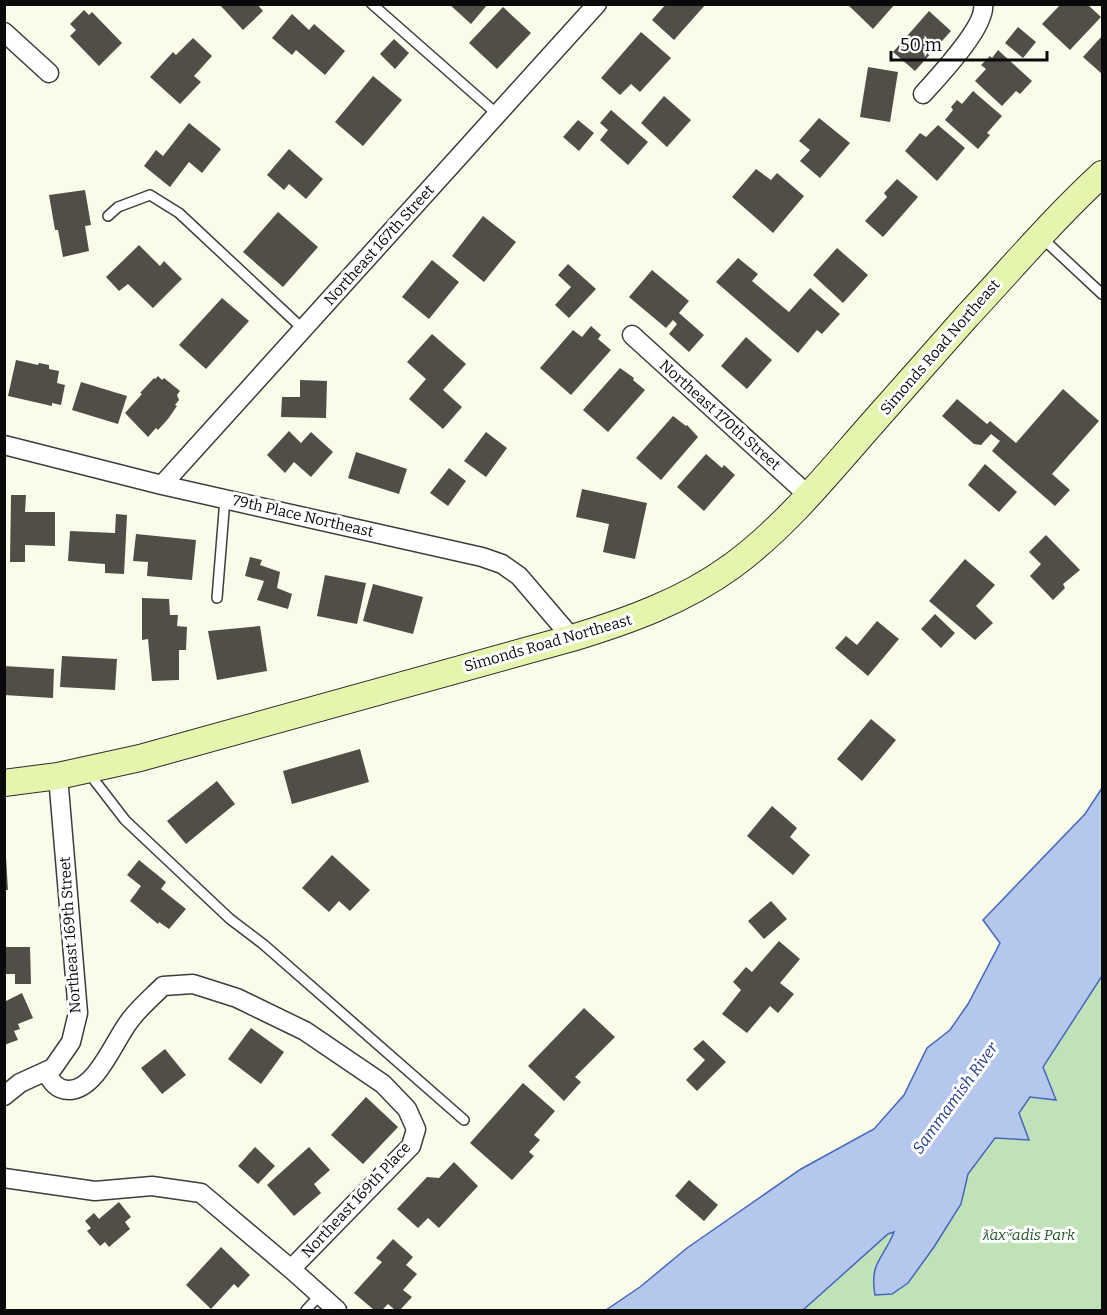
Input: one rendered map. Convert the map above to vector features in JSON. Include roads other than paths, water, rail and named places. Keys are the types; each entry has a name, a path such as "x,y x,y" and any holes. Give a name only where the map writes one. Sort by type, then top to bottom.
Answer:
{"main road":[{"name":"Simonds Road Northeast","path":"4,783 58,777 140,758 572,638 622,623 669,603 702,585 732,566 764,540 809,496 1039,235 1102,174"}],"street":[{"name":"Northeast 167th Street","path":"162,485 597,4"},
{"path":"923,94 957,56 976,28 984,9 983,4"},
{"path":"4,32 49,73"},
{"name":"Northeast 170th Street","path":"632,335 809,496"},
{"name":"79th Place Northeast","path":"4,445 162,485 482,556 502,564 519,576 572,638"},
{"name":"Northeast 169th Street","path":"4,1096 20,1083 53,1068 71,1041 78,1013 58,777"},
{"name":"Northeast 169th Place","path":"46,1071 52,1082 62,1090 75,1090 87,1084 130,1020 163,986 193,984 237,998 305,1031 383,1084 407,1109 416,1129 411,1146 291,1269"},
{"path":"4,1179 95,1191 152,1186 201,1193 337,1311"}],"lane":[{"path":"372,4 497,114"},
{"path":"108,216 118,207 150,195 179,213 303,329"},
{"path":"1039,235 1102,294"},
{"path":"217,598 225,499"},
{"path":"87,770 125,820 230,920 263,944 464,1120"},
{"path":"306,1311 320,1295"}],"water":[{"name":"Sammamish River","path":"1102,788 1102,976 1043,1067 1056,1100 1030,1097 1019,1113 1029,1140 995,1138 968,1174 961,1204 908,1283 892,1294 875,1295 876,1267 894,1232 888,1234 803,1310 606,1310 640,1287 687,1248 801,1169 874,1129 904,1095 927,1048 950,1030 968,1004 1000,943 983,920 1085,814"}],"park label":[{"name":"ƛ̕ax̌ʷadis Park","path":"1029,1235"}]}
